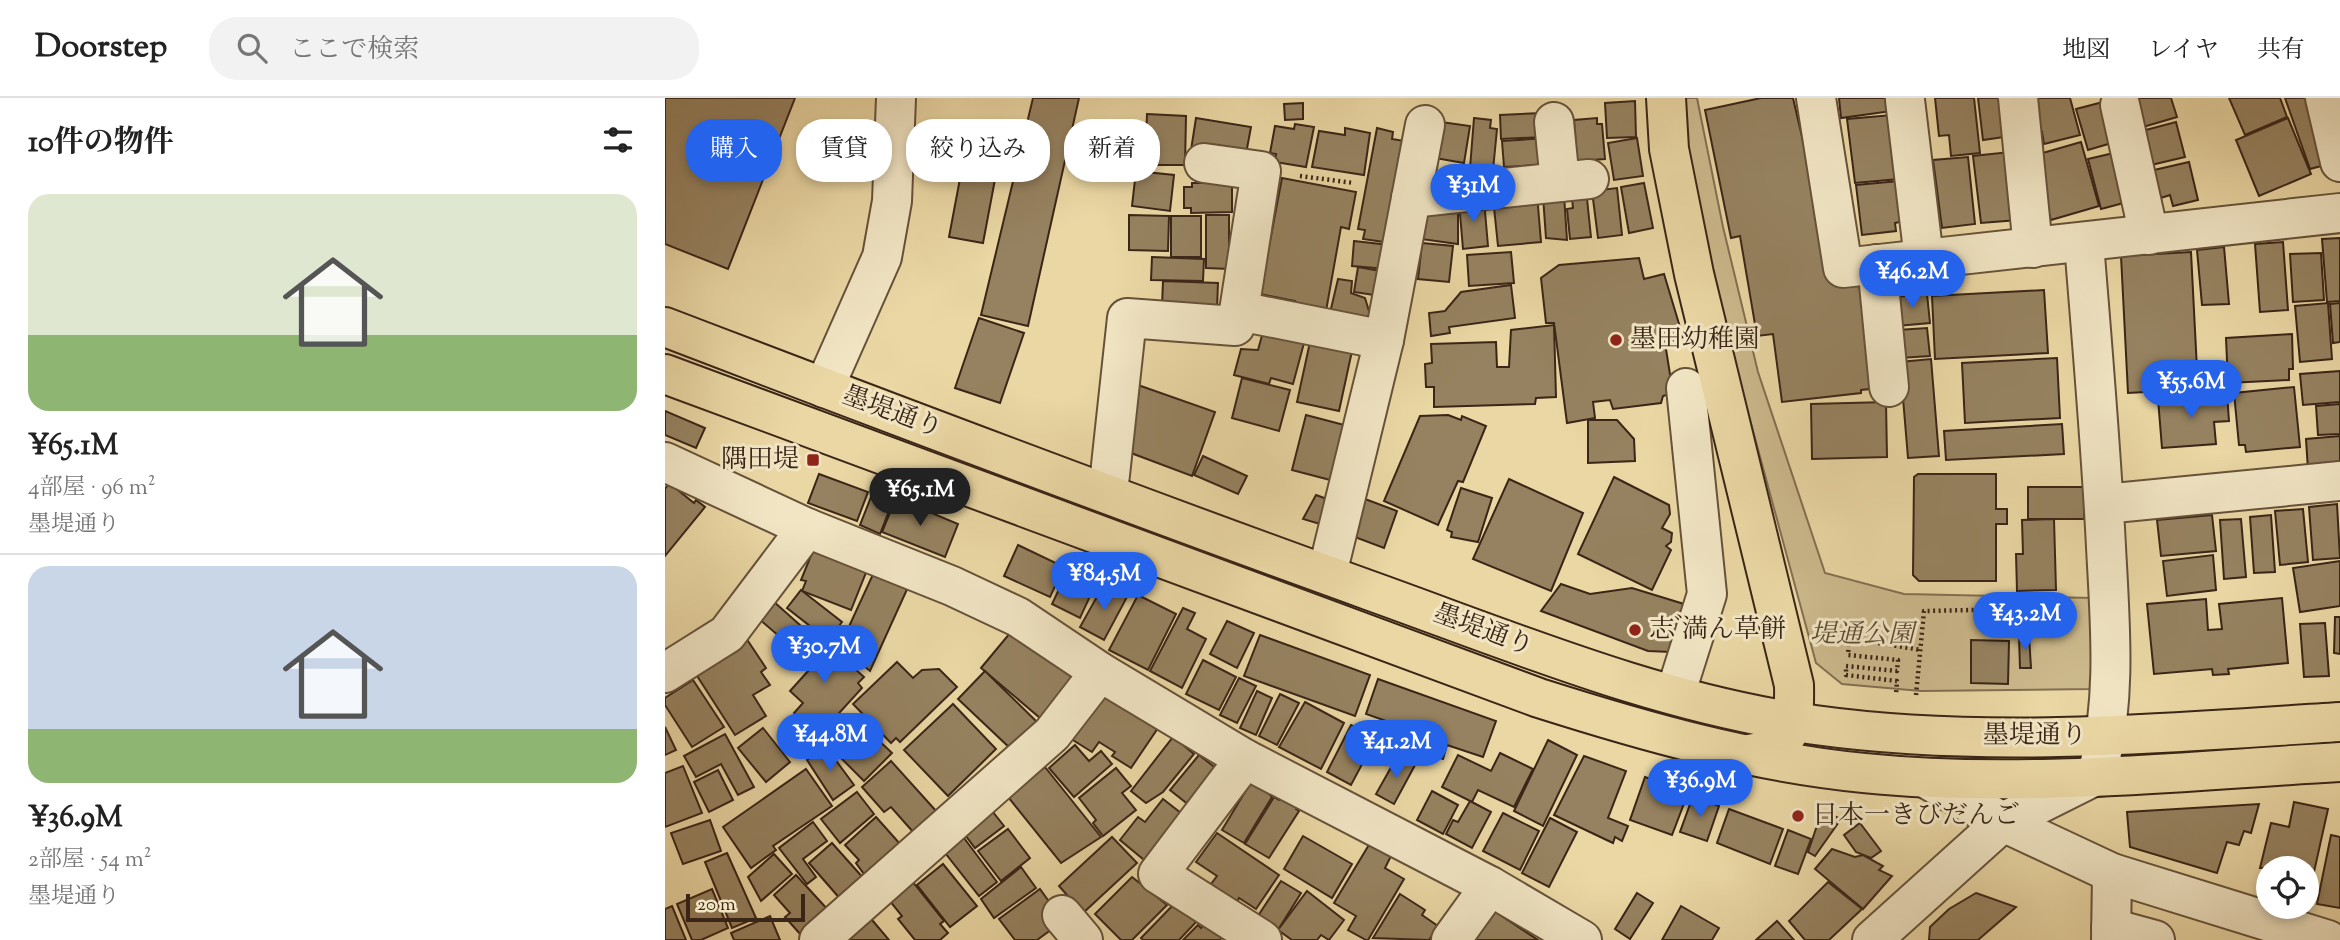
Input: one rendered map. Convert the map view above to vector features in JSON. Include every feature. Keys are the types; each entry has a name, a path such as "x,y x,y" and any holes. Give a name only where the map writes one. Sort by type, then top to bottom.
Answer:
{"main road":[{"path":"1666,98 1669,149 1694,274 1794,685 1793,721 1788,736 1779,746 1765,752 1742,755"},
{"name":"墨堤通り","path":"665,327 1327,575 1620,680 1728,709 1793,721 1927,736 2107,736 2340,722"},
{"name":"墨堤通り","path":"665,374 1539,698 1637,729 1742,755 1840,771 1925,778 2097,775 2340,762"}],"street":[{"path":"824,388 882,257 892,201 896,98"},
{"path":"1816,98 1843,268 2340,213"},
{"path":"2018,98 2033,248"},
{"path":"2325,98 2340,162"},
{"path":"1905,100 1924,259"},
{"path":"2120,105 2150,235"},
{"path":"1411,198 1574,180 1554,122"},
{"path":"1327,575 1384,340 1425,125"},
{"path":"1108,494 1127,318 1235,326 1261,171 1205,163"},
{"path":"1872,940 2003,822 2097,775 2107,736 2113,666 2104,504 2084,243"},
{"path":"1877,264 1889,387"},
{"path":"1239,311 1384,340"},
{"path":"1675,695 1707,594 1686,388"},
{"path":"665,462 807,528 952,586 1018,617 1100,672 1245,758 1490,886 1567,936"},
{"path":"2104,504 2340,481"},
{"path":"665,673 727,634 807,528"},
{"path":"819,940 1052,734 1100,672"},
{"path":"1245,758 1158,874 1262,940"},
{"path":"1925,778 2003,822 2112,873 2328,940"},
{"path":"2112,873 2111,934 2155,940"},
{"path":"1451,940 1490,886"}],"path":[{"path":"1261,171 1354,183"},
{"path":"1915,703 1924,611 2021,609 2078,614"},
{"path":"1849,639 1848,655 1898,660 1897,671 1846,666 1846,675 1897,681 1895,701"}],"green space":[{"name":"堤通公園","path":"1674,98 1697,98 1723,227 1758,372 1825,573 1904,594 2095,598 2092,689 1921,691 1842,684 1816,663 1724,324"}],"building":[{"path":"665,98 795,98 782,131 782,119 686,119 686,182 762,182 728,269 665,244"},
{"path":"1033,98 1079,98 1074,119 1064,119 1064,165 1028,326 981,315 1013,182 1050,182 1050,119 1028,119"},
{"path":"1761,98 1793,98 1806,154 1865,282 1869,322 1863,322 1870,389 1861,390 1861,393 1782,402 1773,334 1757,336 1740,236 1731,238 1705,110"},
{"path":"1839,98 1891,98 1892,111 1841,118"},
{"path":"1935,98 1974,98 1980,153 1951,156 1949,135 1939,136"},
{"path":"1978,98 2007,98 2011,136 1983,140"},
{"path":"2033,98 2070,98 2080,135 2044,144 2042,132 2037,134"},
{"path":"2135,98 2171,98 2177,117 2143,127"},
{"path":"2229,98 2280,98 2287,117 2245,135"},
{"path":"2285,98 2310,98 2325,165 2310,169"},
{"path":"1635,101 1636,137 1607,138 1605,103"},
{"path":"2103,102 2115,142 2088,150 2076,109"},
{"path":"1303,103 1303,119 1285,120 1284,104"},
{"path":"1542,113 1543,137 1501,139 1500,115"},
{"path":"1147,114 1186,116 1185,165 1160,165 1160,119 1147,119"},
{"path":"1892,115 1899,179 1855,183 1847,119"},
{"path":"1196,118 1251,127 1246,154 1191,150"},
{"path":"1474,118 1491,120 1490,128 1497,129 1493,170 1470,168"},
{"path":"1597,118 1597,124 1602,124 1605,159 1577,161 1574,120"},
{"path":"2288,118 2311,174 2259,196 2236,140"},
{"path":"1441,122 1470,126 1464,163 1435,158"},
{"path":"2176,122 2185,157 2151,165 2142,131"},
{"path":"1295,124 1314,127 1306,167 1275,162 1276,154 1270,153 1275,126 1294,129"},
{"path":"1345,128 1370,133 1364,175 1312,167 1319,131 1345,135"},
{"path":"1377,128 1393,132 1392,139 1410,142 1391,243 1363,239 1365,230 1358,229"},
{"path":"1547,138 1548,155 1538,165 1504,167 1502,141"},
{"path":"1637,138 1643,176 1614,180 1608,143"},
{"path":"2081,142 2099,206 2051,220 2032,156"},
{"path":"2010,152 2018,220 1981,223 1973,156"},
{"path":"2118,152 2131,201 2101,209 2088,159"},
{"path":"1968,157 1975,224 1942,228 1933,160"},
{"path":"2189,162 2198,200 2173,206 2170,195 2161,198 2154,170"},
{"path":"1160,174 1174,175 1170,211 1132,206 1135,182 1160,182"},
{"path":"1282,178 1356,192 1349,229 1341,227 1326,311 1294,306 1295,301 1260,294"},
{"path":"1899,181 1904,221 1895,223 1896,231 1862,235 1856,185"},
{"path":"959,182 994,182 983,243 949,237"},
{"path":"1192,183 1232,183 1232,212 1191,213 1191,208 1184,208 1184,187 1192,187"},
{"path":"1644,183 1653,228 1629,233 1621,187"},
{"path":"1617,188 1622,235 1598,238 1592,191"},
{"path":"1586,189 1591,237 1570,239 1567,209 1573,208 1571,190"},
{"path":"1537,194 1541,242 1498,246 1493,198"},
{"path":"1564,195 1567,240 1546,238 1543,196"},
{"path":"1484,200 1488,246 1463,249 1459,202"},
{"path":"1431,208 1458,213 1458,244 1421,239 1424,214"},
{"path":"1129,215 1169,216 1168,251 1129,250"},
{"path":"1206,215 1229,215 1229,269 1206,268"},
{"path":"1171,216 1201,216 1201,257 1171,257"},
{"path":"2340,238 2340,301 2327,302 2322,239"},
{"path":"1354,241 1389,245 1387,269 1352,266"},
{"path":"2283,242 2288,310 2260,312 2255,244"},
{"path":"1422,243 1453,246 1449,282 1418,279"},
{"path":"2224,247 2229,304 2202,305 2197,250"},
{"path":"1511,252 1514,283 1469,286 1467,255"},
{"path":"2191,252 2198,389 2128,393 2121,256"},
{"path":"2321,253 2324,300 2293,302 2290,254"},
{"path":"1152,257 1204,259 1203,281 1151,280"},
{"path":"1639,258 1644,279 1664,274 1683,337 1665,343 1673,393 1663,396 1661,403 1613,409 1610,400 1593,402 1595,418 1567,423 1554,323 1546,323 1541,278 1559,265"},
{"path":"1358,267 1386,272 1381,296 1354,292"},
{"path":"1338,279 1352,281 1351,293 1365,298 1372,321 1330,313"},
{"path":"1163,281 1218,283 1217,308 1162,306"},
{"path":"1511,285 1515,318 1449,327 1450,333 1431,336 1429,313 1445,311 1461,292"},
{"path":"2044,290 2048,353 1935,359 1932,296"},
{"path":"1927,294 1930,323 1897,326 1894,297"},
{"path":"2328,303 2332,359 2300,362 2295,306"},
{"path":"2340,303 2340,342 2333,343 2330,304"},
{"path":"979,318 1024,333 1000,403 955,388"},
{"path":"1554,325 1556,397 1536,398 1535,404 1434,407 1434,387 1426,387 1425,364 1432,363 1431,344 1496,342 1497,367 1509,367 1511,330"},
{"path":"1927,328 1930,356 1900,358 1898,330"},
{"path":"1263,332 1304,343 1293,384 1271,378 1269,384 1234,375 1241,349 1258,350"},
{"path":"2292,334 2293,369 2289,369 2289,380 2228,383 2226,338"},
{"path":"1310,342 1352,351 1339,411 1297,402"},
{"path":"2057,358 2060,418 1965,423 1962,363"},
{"path":"1931,359 1939,456 1908,458 1900,362"},
{"path":"2340,371 2340,402 2303,405 2300,374"},
{"path":"1242,378 1290,390 1279,431 1232,418"},
{"path":"1138,385 1215,412 1192,476 1131,453"},
{"path":"2294,387 2300,447 2246,452 2245,445 2239,445 2234,393"},
{"path":"2227,394 2229,421 2214,422 2216,444 2162,448 2158,399"},
{"path":"1886,402 1887,457 1812,459 1811,404"},
{"path":"2340,404 2340,434 2318,435 2316,406"},
{"path":"665,411 705,428 696,448 665,435"},
{"path":"1306,415 1348,426 1334,481 1292,470"},
{"path":"1448,415 1461,420 1462,416 1486,426 1463,482 1458,481 1438,525 1384,501 1420,416"},
{"path":"1588,420 1617,420 1634,439 1635,461 1588,463"},
{"path":"2062,424 2064,454 1946,460 1944,431"},
{"path":"2340,436 2340,467 2308,470 2306,439"},
{"path":"1203,456 1247,476 1238,494 1194,475"},
{"path":"819,474 868,492 857,521 808,503"},
{"path":"1918,474 1996,474 1996,509 2007,509 2007,524 1996,524 1996,581 1919,581 1913,575 1914,477"},
{"path":"1614,477 1669,505 1670,514 1662,528 1672,533 1671,542 1666,546 1671,550 1652,590 1578,554"},
{"path":"1509,479 1583,513 1551,591 1473,559"},
{"path":"669,483 694,503 696,500 705,507 665,556 665,489"},
{"path":"2028,487 2084,487 2084,519 2028,519"},
{"path":"1461,488 1492,498 1478,542 1451,537 1452,532 1447,530"},
{"path":"873,492 893,501 880,534 860,525"},
{"path":"1316,495 1335,502 1330,527 1303,519"},
{"path":"896,498 958,524 945,557 882,532"},
{"path":"1365,499 1397,511 1384,548 1352,536"},
{"path":"2337,504 2340,558 2313,560 2309,507"},
{"path":"2303,509 2308,562 2280,565 2275,511"},
{"path":"2212,515 2216,551 2161,556 2157,520"},
{"path":"2271,515 2275,572 2254,573 2250,517"},
{"path":"2054,519 2056,590 2017,591 2016,554 2023,554 2022,520"},
{"path":"2241,519 2246,577 2224,579 2220,520"},
{"path":"1018,545 1064,567 1050,597 1004,576"},
{"path":"814,548 867,570 851,610 802,591 806,581 801,580"},
{"path":"2213,555 2216,590 2167,596 2163,561"},
{"path":"2340,561 2340,606 2300,612 2293,568"},
{"path":"1069,568 1097,581 1080,618 1052,604"},
{"path":"875,570 909,585 870,671 840,646"},
{"path":"1104,584 1127,597 1104,640 1080,627"},
{"name":"志 ゙満ん草餅","path":"1561,584 1590,594 1632,588 1684,604 1671,652 1648,651 1541,611"},
{"path":"801,590 842,622 828,640 787,608"},
{"path":"1138,595 1176,614 1148,670 1109,650"},
{"path":"2282,598 2288,663 2228,669 2229,674 2213,675 2212,669 2154,674 2147,604 2206,599 2208,630 2222,629 2219,604"},
{"path":"773,601 809,633 792,654 784,646 787,643 758,618"},
{"path":"1183,608 1195,613 1187,629 1206,639 1182,688 1150,671"},
{"path":"2335,617 2340,617 2340,654 2334,653"},
{"path":"1227,621 1254,633 1237,668 1210,654"},
{"path":"2325,623 2329,676 2304,677 2300,624"},
{"path":"1010,633 1082,679 1046,723 981,668"},
{"path":"744,635 766,668 761,672 770,685 753,695 766,716 735,735 692,668"},
{"path":"817,635 864,677 858,683 862,688 819,735 794,713 803,703 790,691 809,670 795,658"},
{"path":"1260,635 1370,675 1355,716 1244,676"},
{"path":"2019,636 2029,636 2031,668 2020,668"},
{"path":"1971,640 2009,641 2008,684 1971,683"},
{"path":"1203,660 1236,677 1219,710 1186,694"},
{"path":"897,662 913,678 922,670 939,669 957,687 900,742 896,738 891,743 853,704"},
{"path":"985,671 1038,723 1012,750 958,699"},
{"path":"1239,678 1256,686 1237,723 1220,715"},
{"path":"1378,679 1496,721 1483,757 1447,745 1443,759 1401,744 1406,728 1366,714"},
{"path":"693,680 724,727 692,747 665,705 665,698"},
{"path":"1099,689 1158,728 1131,768 1112,756 1115,752 1099,742 1092,752 1068,737"},
{"path":"1257,691 1272,698 1256,735 1240,728"},
{"path":"1280,694 1299,703 1277,745 1259,736"},
{"path":"1305,702 1344,723 1321,769 1279,747"},
{"path":"953,704 996,749 948,796 904,750"},
{"path":"853,716 892,753 864,781 827,744"},
{"path":"1351,725 1376,738 1351,785 1327,772"},
{"path":"665,727 676,750 665,755"},
{"path":"763,728 790,762 766,782 738,748"},
{"path":"725,734 754,787 738,795 721,764 696,777 684,756"},
{"path":"1173,737 1194,754 1163,792 1146,803 1131,791"},
{"path":"1548,740 1577,755 1543,826 1514,811"},
{"path":"1075,745 1089,761 1101,751 1112,764 1074,797 1049,768"},
{"path":"826,747 854,785 833,800 807,760"},
{"path":"1500,753 1533,769 1514,807 1478,790 1472,802 1442,787 1458,755 1491,771"},
{"path":"1199,755 1222,773 1194,809 1170,790"},
{"path":"1398,755 1415,765 1394,804 1376,794"},
{"path":"1584,756 1626,771 1608,818 1628,826 1622,841 1615,837 1613,843 1554,815"},
{"path":"891,761 937,812 914,833 891,807 884,812 862,787"},
{"path":"683,766 702,813 665,827 665,773"},
{"path":"1045,767 1101,837 1061,863 1008,797"},
{"path":"1116,768 1131,786 1122,793 1136,810 1103,836 1093,823 1096,820 1079,798"},
{"path":"806,769 832,806 773,846 776,850 751,868 723,827"},
{"path":"718,770 733,800 709,812 694,782"},
{"path":"1645,777 1688,793 1672,835 1630,820"},
{"path":"1251,782 1272,789 1269,794 1272,797 1244,843 1222,830"},
{"path":"1432,791 1458,805 1443,834 1417,820"},
{"path":"857,792 874,814 840,843 821,819"},
{"path":"1282,796 1298,806 1296,809 1299,811 1269,858 1245,844 1274,797 1279,800"},
{"path":"1693,796 1719,806 1707,841 1680,832"},
{"path":"1163,799 1186,817 1149,864 1120,840 1138,817 1145,822"},
{"path":"1470,801 1491,812 1472,848 1446,834 1453,820 1458,822"},
{"path":"985,802 1004,826 975,848 956,823"},
{"path":"2294,802 2328,809 2318,856 2263,856 2271,823 2289,827"},
{"path":"2259,804 2251,833 2244,831 2239,845 2227,842 2217,873 2130,847 2127,812"},
{"path":"1729,809 1783,829 1770,864 1717,843"},
{"path":"1822,811 1841,819 1815,856 1808,852"},
{"path":"1503,813 1539,831 1520,870 1483,851"},
{"path":"876,817 901,845 869,881 856,863 859,860 845,845"},
{"path":"1550,818 1577,832 1549,887 1522,873"},
{"path":"710,820 721,851 683,864 671,833"},
{"path":"813,822 827,841 803,859 816,877 807,884 779,848"},
{"path":"1860,823 1881,851 1871,858 1856,852 1844,835"},
{"path":"1008,829 1030,858 1001,881 978,851"},
{"path":"1788,830 1811,839 1798,874 1775,866"},
{"path":"1217,833 1279,875 1256,909 1239,898 1237,902 1211,884 1217,876 1196,862"},
{"path":"961,834 997,882 979,896 942,849"},
{"path":"2331,835 2340,837 2340,908 2319,904"},
{"path":"1303,836 1352,864 1332,898 1284,869"},
{"path":"1112,837 1137,863 1083,913 1059,886"},
{"path":"1373,838 1394,850 1385,868 1404,879 1366,940 1348,930 1356,916 1334,903"},
{"path":"832,843 865,880 842,901 809,863"},
{"path":"1832,849 1855,857 1863,855 1883,866 1879,870 1892,876 1863,909 1815,869"},
{"path":"727,853 756,918 732,928 705,862"},
{"path":"774,854 792,874 761,901 748,877"},
{"path":"943,864 977,906 950,927 917,885"},
{"path":"1021,867 1036,888 994,918 981,899"},
{"path":"796,875 829,911 801,935 785,917 790,913 774,895"},
{"path":"1132,877 1167,905 1132,940 1121,940 1095,914"},
{"path":"912,881 944,921 940,924 948,933 940,940 915,940 898,919 902,916 889,900"},
{"path":"1281,881 1301,893 1273,938 1252,925"},
{"path":"1828,882 1862,909 1829,940 1805,940 1789,921"},
{"path":"712,889 728,928 701,940 692,940 677,904"},
{"path":"1040,889 1063,921 1037,940 1015,940 999,919"},
{"path":"1307,891 1344,920 1329,940 1321,935 1317,940 1292,940 1278,930"},
{"path":"1637,893 1653,903 1630,939 1615,929"},
{"path":"1976,893 2016,907 1978,940 1929,940 1930,927 1949,909"},
{"path":"1400,894 1425,910 1422,915 1438,926 1429,940 1373,938"},
{"path":"1177,901 1197,921 1179,940 1143,940 1141,938"},
{"path":"672,906 686,940 665,940 665,909"},
{"path":"1681,906 1719,928 1712,940 1662,940"},
{"path":"1491,909 1538,940 1470,940"},
{"path":"867,914 889,940 841,940"},
{"path":"770,916 780,940 734,940 731,933"},
{"path":"1777,921 1794,940 1756,940"},
{"path":"1207,922 1222,937 1220,940 1183,940 1198,925 1201,928"}],"place":[{"name":"墨田幼稚園","path":"1616,340"},
{"name":"隅田堤","path":"813,460"},
{"name":"志 ゙満ん草餅","path":"1635,630"},
{"name":"日本一きびだんご","path":"1798,816"}]}
